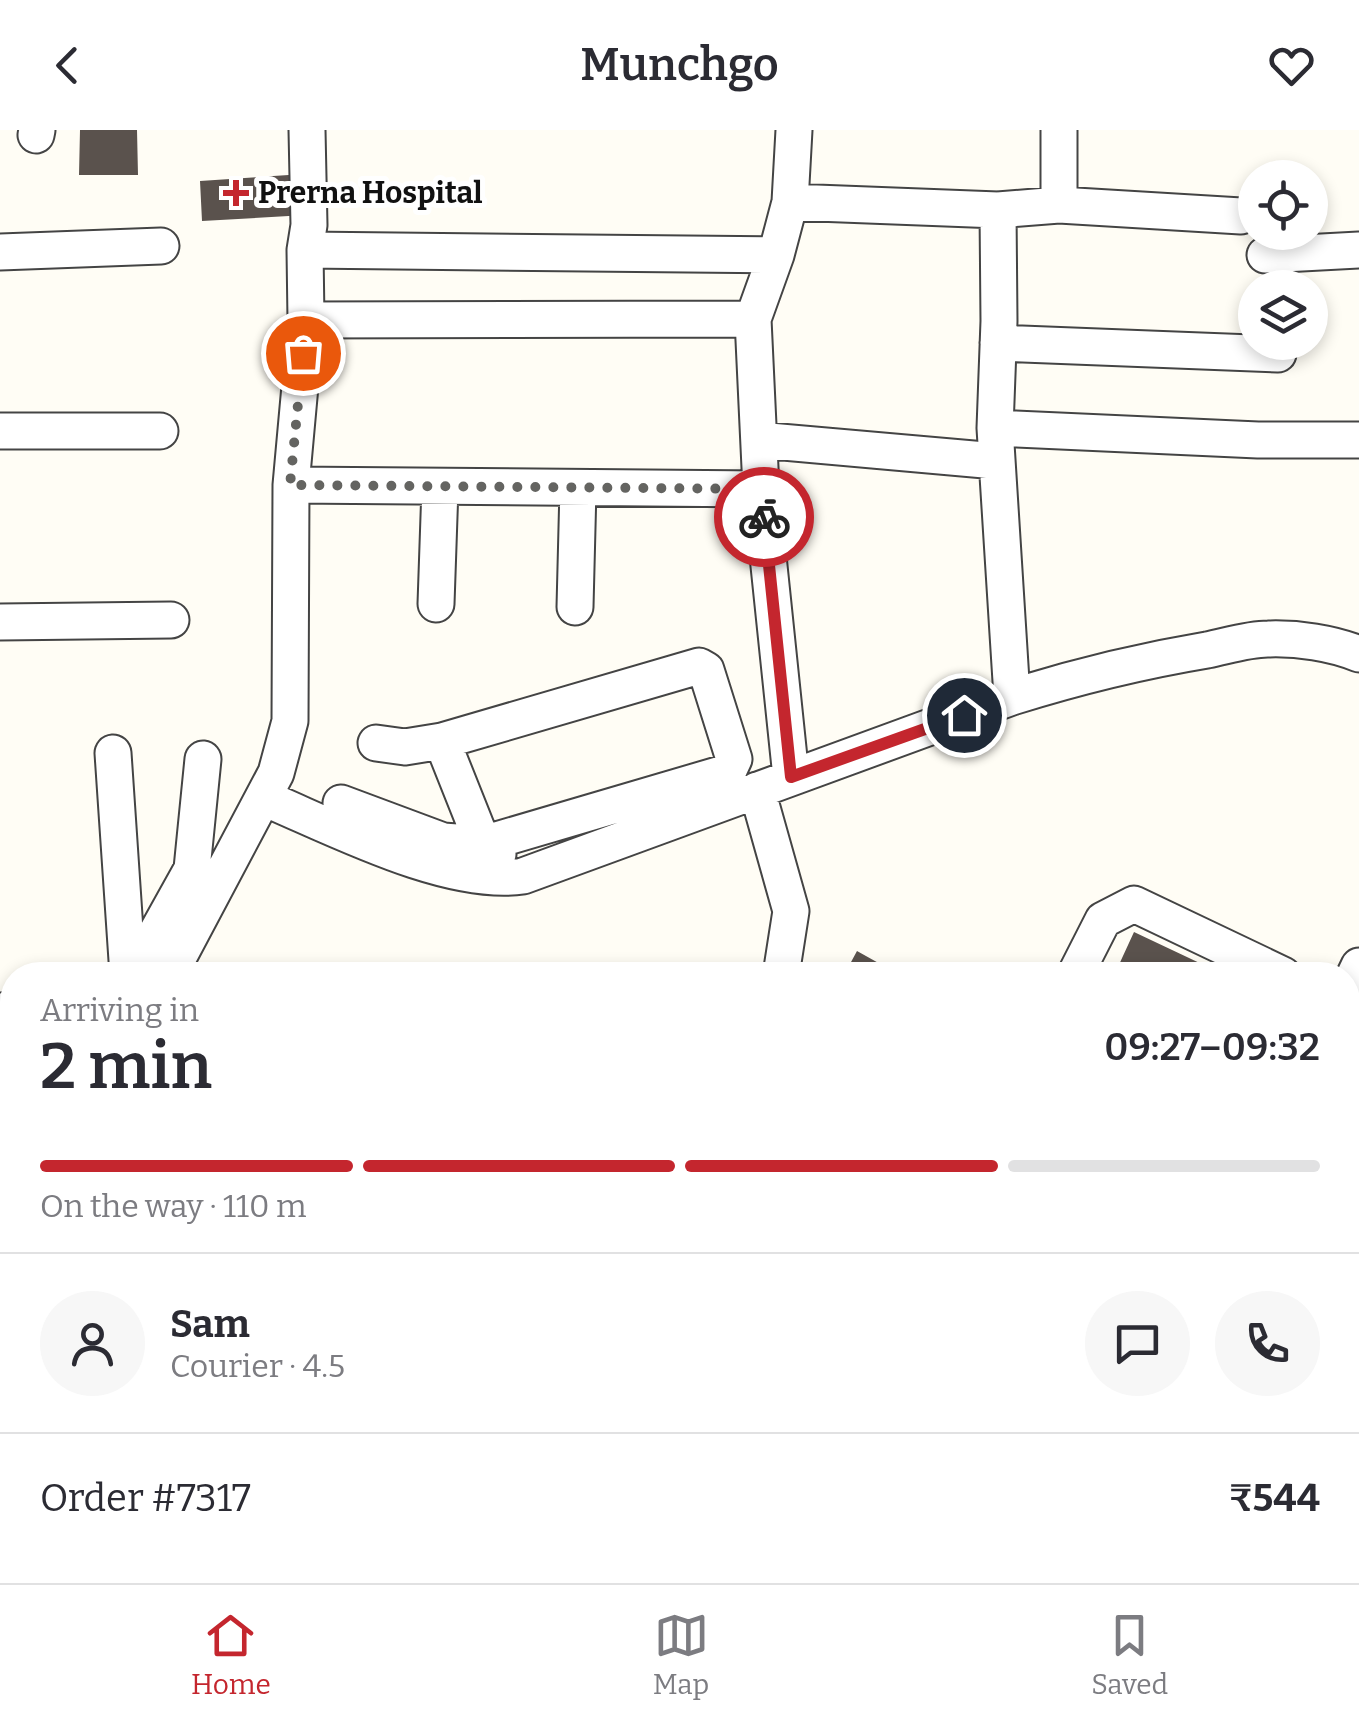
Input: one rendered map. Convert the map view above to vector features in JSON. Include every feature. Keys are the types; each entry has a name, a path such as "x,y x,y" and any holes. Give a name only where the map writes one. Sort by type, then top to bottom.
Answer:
{"street":[{"path":"182,962 276,774 290,721 290,485 306,320 308,130"},
{"path":"791,777 761,489 753,318 790,202 794,130"},
{"path":"1059,130 1059,205"},
{"path":"790,202 998,210 1059,205 1238,216"},
{"path":"998,210 995,445 1012,697"},
{"path":"0,252 161,246"},
{"path":"306,250 776,255"},
{"path":"1266,254 1359,250"},
{"path":"306,320 753,318"},
{"path":"998,343 1238,352"},
{"path":"0,432 160,431"},
{"path":"759,440 995,445 1359,440"},
{"path":"290,485 761,489"},
{"path":"436,604 440,486"},
{"path":"575,607 578,488"},
{"path":"0,622 171,620"},
{"path":"264,798 417,863 506,879 1012,697 1168,657 1266,639 1325,644 1359,654"},
{"path":"341,802 444,841 483,844 728,772 734,759 706,670 699,666 442,741 405,748 376,744"},
{"path":"442,741 483,844 499,855 506,879"},
{"path":"114,753 130,962"},
{"path":"138,962 192,868 203,759"},
{"path":"756,790 791,911 783,962"},
{"path":"1082,962 1103,920 1134,904 1256,962"}],"building":[{"path":"80,130 137,130 138,175 79,175"},
{"path":"304,174 306,215 202,221 200,181"},
{"path":"1134,932 1197,962 1120,962"},
{"path":"857,951 877,962 851,962"}],"way so far":[{"path":"303,353 290,485 761,489 764,517"}],"place":[{"name":"Prerna Hospital","path":"236,193"}],"route":[{"path":"764,517 791,777 964,715"}]}
